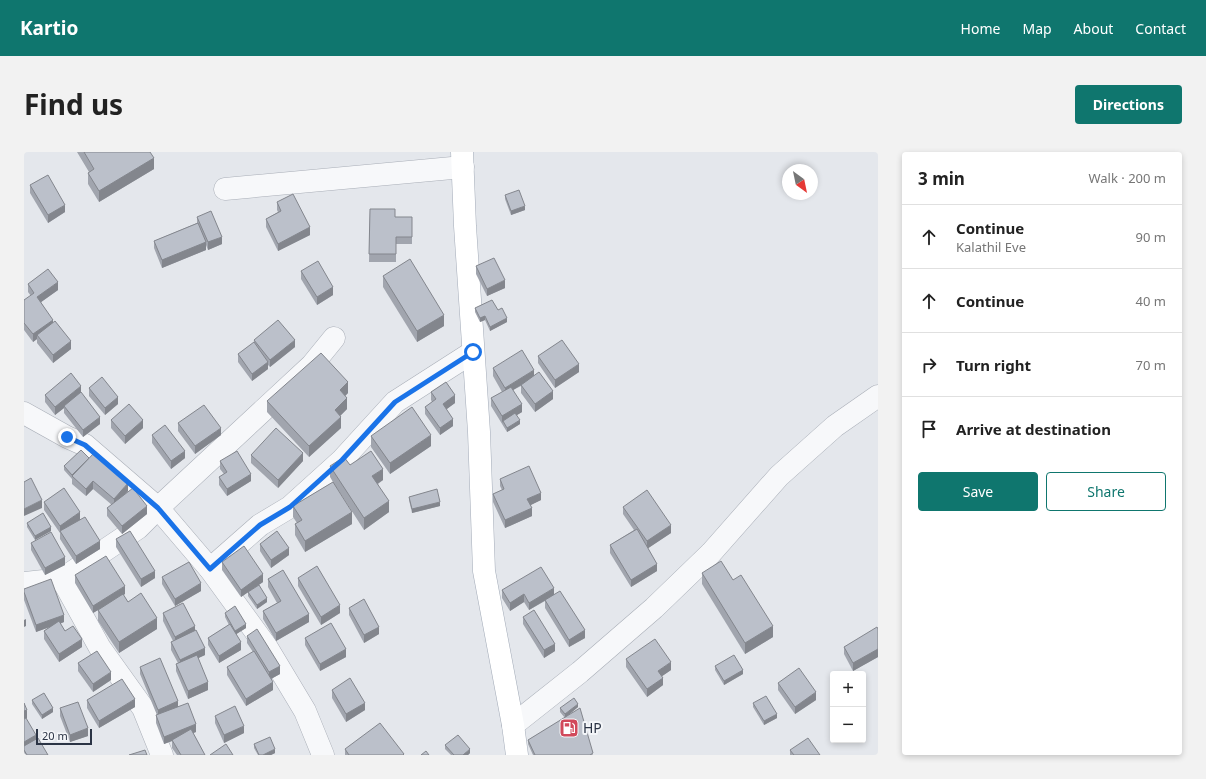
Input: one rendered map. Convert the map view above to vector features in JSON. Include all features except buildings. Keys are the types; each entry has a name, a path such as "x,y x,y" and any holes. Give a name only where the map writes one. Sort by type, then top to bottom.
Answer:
{"main road":[{"path":"462,160 479,432 484,570 514,725 517,755"}],"street":[{"path":"225,188 462,160"},
{"path":"24,583 62,579 138,528 312,365 334,338"},
{"path":"210,569 260,525 290,507 342,460 395,402 473,352"},
{"path":"514,725 580,672 654,608 711,553 779,476 835,426 878,396"},
{"path":"24,413 67,437 85,445 158,508 210,569 266,646 305,711 323,755"},
{"path":"62,579 100,648 143,708 162,755"}],"place":[{"name":"HP","path":"569,728"}],"route":[{"path":"67,437 85,445 158,508 210,569 260,525 290,507 342,460 395,402 473,352"}]}
